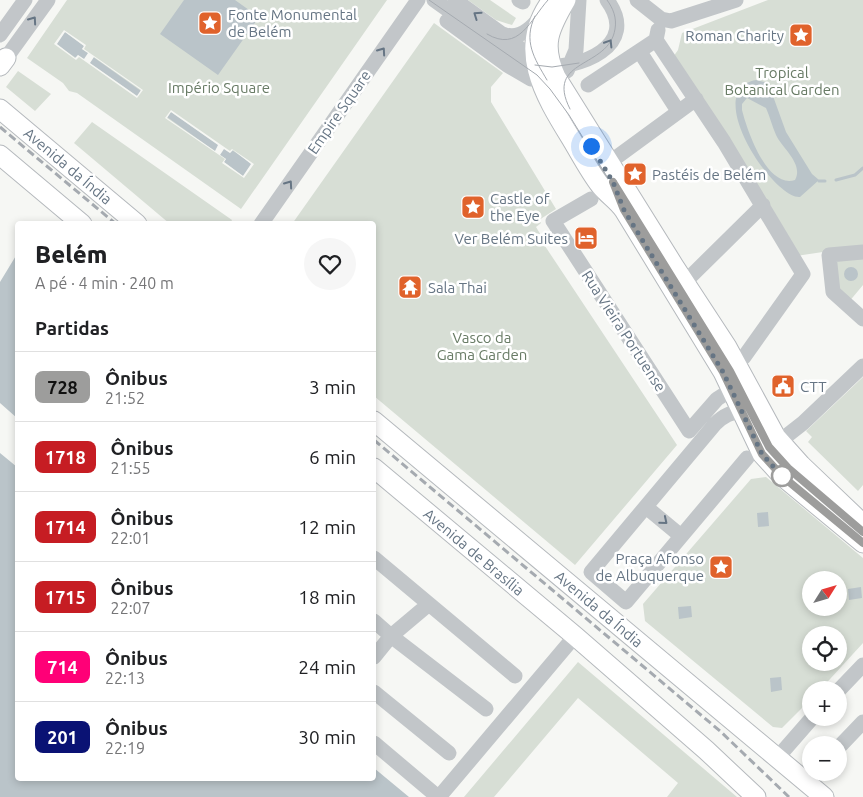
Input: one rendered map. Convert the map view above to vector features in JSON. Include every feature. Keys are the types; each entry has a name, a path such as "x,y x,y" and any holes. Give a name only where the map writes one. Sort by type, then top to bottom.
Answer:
{"main road":[{"path":"552,0 541,16 535,37 546,68 562,86 736,363 737,389 757,445 772,466 863,543"},
{"path":"566,0 554,20 547,44 543,91 600,186 616,199 624,210 723,372 807,471 863,524"},
{"name":"Avenida da Índia","path":"0,108 133,221"},
{"path":"0,155 78,221"},
{"name":"Avenida da Índia","path":"376,423 778,757 802,772"},
{"name":"Avenida de Brasília","path":"376,470 575,636 706,750 756,797"},
{"name":"Avenida da Índia","path":"813,781 824,797"}],"street":[{"path":"0,35 25,0"},
{"path":"3,62 48,0"},
{"name":"Empire Square","path":"262,221 418,0 516,50"},
{"path":"434,0 546,68 556,91 737,389"},
{"path":"456,0 497,37 510,36 532,80 552,106"},
{"path":"546,68 576,50 580,0"},
{"path":"516,50 546,68 597,56 610,44 615,22 612,9 607,0"},
{"path":"637,0 661,19 671,21 736,0"},
{"path":"516,50 541,16"},
{"path":"588,85 656,40 661,19"},
{"path":"656,40 696,99 804,274 744,357 736,363"},
{"path":"640,52 678,111"},
{"path":"562,86 562,96 571,114"},
{"path":"610,162 696,99"},
{"path":"613,182 624,210"},
{"name":"Rua Vieira Portuense","path":"591,199 552,221 689,431 717,399 737,389"},
{"path":"684,283 763,205"},
{"path":"863,252 829,256 833,292 863,319"},
{"path":"747,458 626,602 591,572 715,424 728,414 746,412 760,418 778,439 803,423 863,366"},
{"path":"746,412 782,462 863,532"},
{"path":"646,507 681,536"},
{"path":"376,560 514,676"},
{"path":"376,655 391,636 429,604"},
{"path":"376,624 486,709"},
{"path":"435,797 575,636"},
{"path":"847,682 861,670"},
{"path":"376,694 449,753"},
{"path":"847,739 863,722"},
{"path":"778,757 805,726"},
{"path":"376,745 435,797"},
{"path":"376,752 435,797"}],"green space":[{"name":"Império Square","path":"67,0 387,0 241,209 77,93 69,91 63,83 27,58"},
{"path":"468,0 490,0 516,18 512,25 496,20"},
{"name":"Tropical Botanical Garden","path":"768,0 863,0 863,246 796,256 673,57 678,50 682,33"},
{"name":"Vasco da Gama Garden","path":"434,23 503,73 491,87 491,102 556,209 539,220 541,223 536,227 545,242 543,243 677,445 575,565 376,398 376,221 294,221"},
{"path":"18,71 51,94 35,111 6,87"},
{"path":"92,122 232,220 166,221 74,143"},
{"path":"863,254 863,285 848,303 836,292 832,257"},
{"path":"863,377 863,485 858,491 808,442 812,437 806,431"},
{"path":"766,477 863,558 863,643 847,660 847,626 802,626 802,671 837,671 828,681 802,681 802,708 782,728 773,727 645,621 643,604 751,479"},
{"path":"578,662 737,797 667,797 678,783 578,698 494,797 464,797"}],"shaded area":[{"path":"184,0 235,0 259,17 218,75 160,34"},
{"path":"65,32 84,46 82,49 141,91 137,96 78,55 76,58 56,44"},
{"path":"756,80 769,85 786,132 812,174 819,180 800,197 788,193 774,181 760,164 747,143 738,122 736,103 741,88","holes":["747,98 766,108 776,135 795,162 797,168 795,180 785,180 776,176 767,167 748,131 742,104"]},
{"path":"171,112 230,153 232,150 252,164 243,176 224,162 226,159 167,117"},
{"path":"15,257 15,416 0,403 0,282"},
{"path":"848,267 854,267 858,274 854,281 848,281 844,277 844,271"},
{"path":"0,453 15,465 15,781 376,781 376,770 409,797 0,797"},
{"path":"768,512 769,526 758,527 757,513"},
{"path":"861,587 862,598 849,600 848,589"},
{"path":"691,606 692,617 679,619 678,607"},
{"path":"781,677 782,690 771,692 770,678"}],"pier":[{"path":"64,30 86,45 84,49 143,90 137,98 79,57 76,60 54,44","holes":["65,32 84,46 82,49 88,53 84,59 78,55 75,58 57,44","94,57 141,90 137,96 90,63"]},
{"path":"171,110 230,151 232,149 254,164 244,178 222,163 225,159 165,118","holes":["171,112 218,145 215,151 167,118","224,149 230,153 233,150 251,164 243,176 224,162 226,159 220,155"]}],"waterway":[{"path":"836,180 855,175 863,168"},
{"path":"819,181 825,181"}],"tram line":[{"path":"429,0 537,75 550,89 569,115 730,376 766,448 788,474 863,536"},
{"path":"487,34 498,39 508,40 516,37 523,32 548,0"},
{"path":"570,109 564,93 565,81 571,72 602,51 610,42 615,29 614,13 607,0"},
{"path":"535,16 530,33 530,41 534,57 547,80"},
{"path":"535,65 552,67 579,63"}],"railway":[{"path":"0,127 112,221"},
{"path":"376,442 720,731 789,797"}],"bus line":[{"name":"728","path":"863,532 788,468 769,447 730,371 613,182 624,210 729,382 749,430 762,454 782,476 863,543"}],"place":[{"name":"Fonte Monumental de Belém","path":"210,23"},
{"name":"Roman Charity","path":"801,35"},
{"name":"Pastéis de Belém","path":"635,174"},
{"name":"Castle of the Eye","path":"473,207"},
{"name":"Ver Belém Suites","path":"586,238"},
{"name":"Sala Thai","path":"410,287"},
{"name":"CTT","path":"783,386"},
{"name":"Praça Afonso de Albuquerque","path":"721,567"}],"route":[{"path":"591,146 613,182 624,210 729,382 749,430 762,454 782,476"}]}
